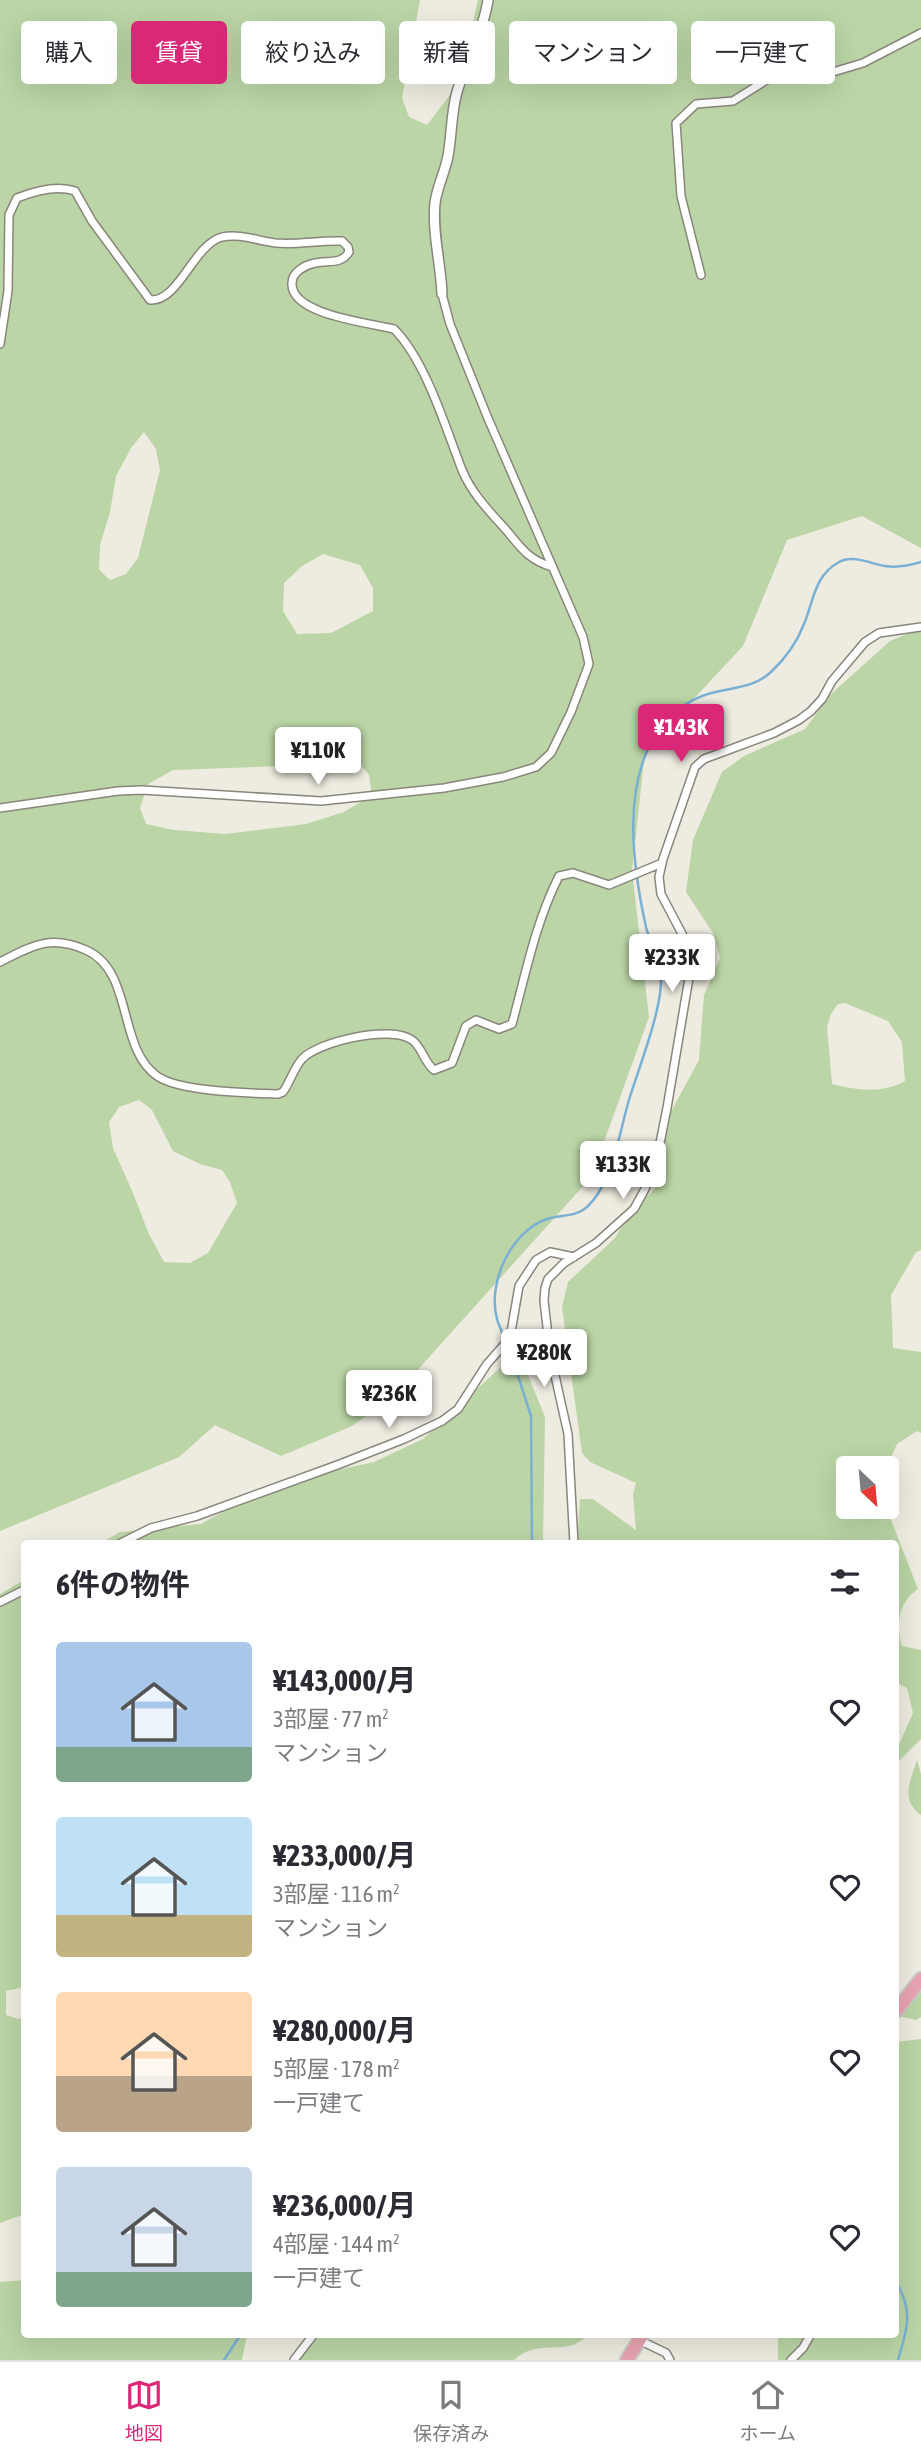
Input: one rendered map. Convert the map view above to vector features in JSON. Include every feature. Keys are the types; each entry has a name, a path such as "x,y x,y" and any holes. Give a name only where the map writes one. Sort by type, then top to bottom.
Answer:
{"highway":[{"path":"899,2007 921,1979"},
{"path":"627,2360 640,2338"}],"street":[{"path":"0,808 142,790 321,801 353,799 444,788 503,777 536,767 551,753 571,712 589,664 583,637 450,324 442,294 435,228 435,201 448,157 452,114 458,89 486,16 488,0"},
{"path":"701,275 681,196 676,123 696,104 733,101 776,74 816,77 863,63 921,33"},
{"path":"0,344 8,291 9,215 17,198 34,192 67,188 75,191 92,221 150,300 156,300 168,293 204,249 222,237 278,243 342,240 348,247 346,257 314,263 298,270 291,286 295,294 318,312 394,329 401,336 446,422 462,471 475,494 529,557 552,567"},
{"path":"574,1540 568,1434 550,1353 544,1301 548,1279 564,1263 596,1243 634,1209 645,1189 658,1153 691,966 689,947 661,894 659,877 695,767 704,759 774,733 799,720 822,699 832,681 865,642 878,633 921,627"},
{"path":"0,962 38,943 52,942 94,953 114,978 135,1042 148,1067 159,1077 172,1083 233,1093 278,1094 283,1092 301,1060 310,1053 323,1046 364,1036 407,1036 416,1042 434,1070 452,1063 466,1026 476,1020 499,1029 512,1024 531,947 545,905 559,876 573,873 609,886 663,863"},
{"path":"127,1540 151,1528 197,1516 340,1464 442,1421 458,1409 487,1364 510,1338 519,1286 536,1260 550,1252 575,1257"},
{"path":"0,1602 21,1592"},
{"path":"294,2360 311,2338"},
{"path":"643,2338 666,2353 670,2360"},
{"path":"791,2360 809,2338"}],"green space":[{"path":"0,0 420,0 416,21 399,21 399,84 405,84 402,98 409,117 427,125 458,84 495,84 495,21 473,21 478,0 921,0 921,548 862,516 787,540 743,646 645,751 632,871 649,1017 597,1161 585,1184 395,1395 352,1426 281,1456 215,1425 179,1457 0,1531","holes":["144,432 156,449 160,470 138,558 126,574 110,580 99,570 100,545 110,512 116,476 131,448","323,554 360,565 373,588 373,611 331,633 297,634 283,611 284,583 302,566","359,763 369,775 372,795 344,812 306,824 226,834 174,830 146,824 140,808 148,784 173,770","139,1100 152,1110 173,1151 200,1164 222,1170 230,1182 237,1203 208,1253 190,1263 164,1262 148,1232 113,1148 109,1122 119,1107"]},
{"path":"921,628 921,1250 916,1252 891,1295 893,1348 921,1352 921,1433 917,1431 897,1444 892,1456 836,1456 836,1519 891,1519 899,1540 577,1540 580,1499 593,1499 636,1530 633,1494 636,1483 590,1462 582,1453 562,1307 568,1282 615,1238 630,1212 660,1184 664,1172 659,1134 699,1060 704,995 720,958 713,933 686,892 693,840 722,772 744,756 805,729 830,695 890,641","holes":["845,1003 888,1021 902,1042 905,1081 887,1088 869,1090 832,1084 827,1027 838,1004"]},
{"path":"518,1351 545,1417 543,1540 106,1540 120,1532 201,1524 270,1485 374,1462 423,1439"},
{"path":"899,1540 918,1589 906,1600 899,1622"},
{"path":"21,1582 21,1988 6,1991 6,2015 21,2018 21,2215 0,2223 0,1594"},
{"path":"899,1630 902,1646 921,1650 921,1739 899,1761 899,1744 913,1713 907,1688 899,1684"},
{"path":"917,1760 921,1774 921,1815 911,1803 908,1790"},
{"path":"921,1987 921,2017 916,2020 899,2015"},
{"path":"921,2039 921,2360 778,2360 778,2338 899,2338 899,2042"},
{"path":"21,2280 21,2338 246,2338 242,2360 0,2360 0,2282"},
{"path":"585,2338 572,2345 534,2349 514,2360 292,2360 306,2339"}],"waterway":[{"path":"505,1339 495,1305 499,1275 505,1260 513,1246 534,1225 547,1219 578,1213 596,1197 614,1157 658,1006 661,978 641,904 633,829 638,780 655,736 671,716 692,700 749,685 771,672 786,656 798,637 824,574 839,562 856,559 894,567 921,562"},
{"path":"508,1345 531,1416 532,1540"},
{"path":"898,2360 907,2321 905,2302 899,2288"},
{"path":"224,2360 238,2338"}]}
